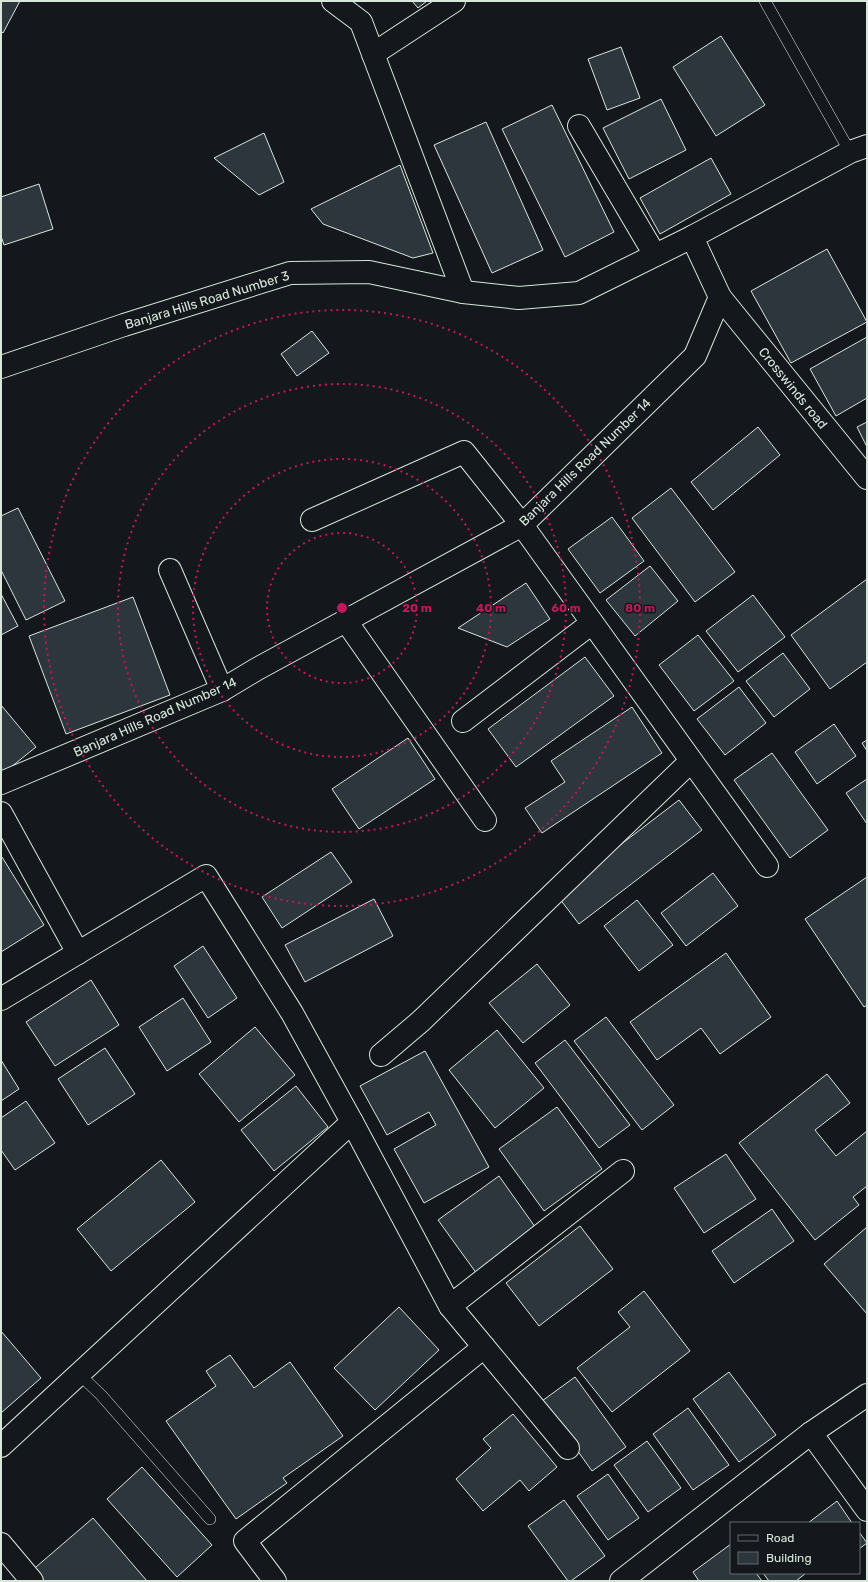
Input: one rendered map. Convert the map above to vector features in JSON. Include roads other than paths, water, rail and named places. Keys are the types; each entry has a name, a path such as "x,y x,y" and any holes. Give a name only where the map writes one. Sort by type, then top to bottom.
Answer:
{"street":[{"path":"333,1 362,22 463,292"},
{"path":"373,54 454,1"},
{"path":"579,126 655,255"},
{"path":"720,297 692,237 858,149"},
{"name":"Banjara Hills Road Number 3","path":"1,368 124,325 290,273 369,272 463,292 519,298 579,293 692,237"},
{"name":"Crosswinds road","path":"720,297 867,478"},
{"name":"Banjara Hills Road Number 14","path":"1,782 222,690 522,525 695,356 720,297"},
{"path":"312,520 464,452 522,525 767,866"},
{"path":"170,570 222,690"},
{"path":"346,621 485,820"},
{"path":"463,722 592,623"},
{"path":"381,1055 421,1021 691,761"},
{"path":"1,813 78,953"},
{"path":"1,999 206,876 292,1013 450,1306 568,1448"},
{"path":"1,1446 352,1122"},
{"path":"450,1306 623,1171"},
{"path":"275,1581 245,1541 484,1347"},
{"path":"621,1581 811,1433 867,1395"},
{"path":"811,1433 867,1510"},
{"path":"1,1544 32,1581"}],"lane":[{"path":"765,1 858,149"},
{"path":"79,1374 101,1395 210,1519"}]}
